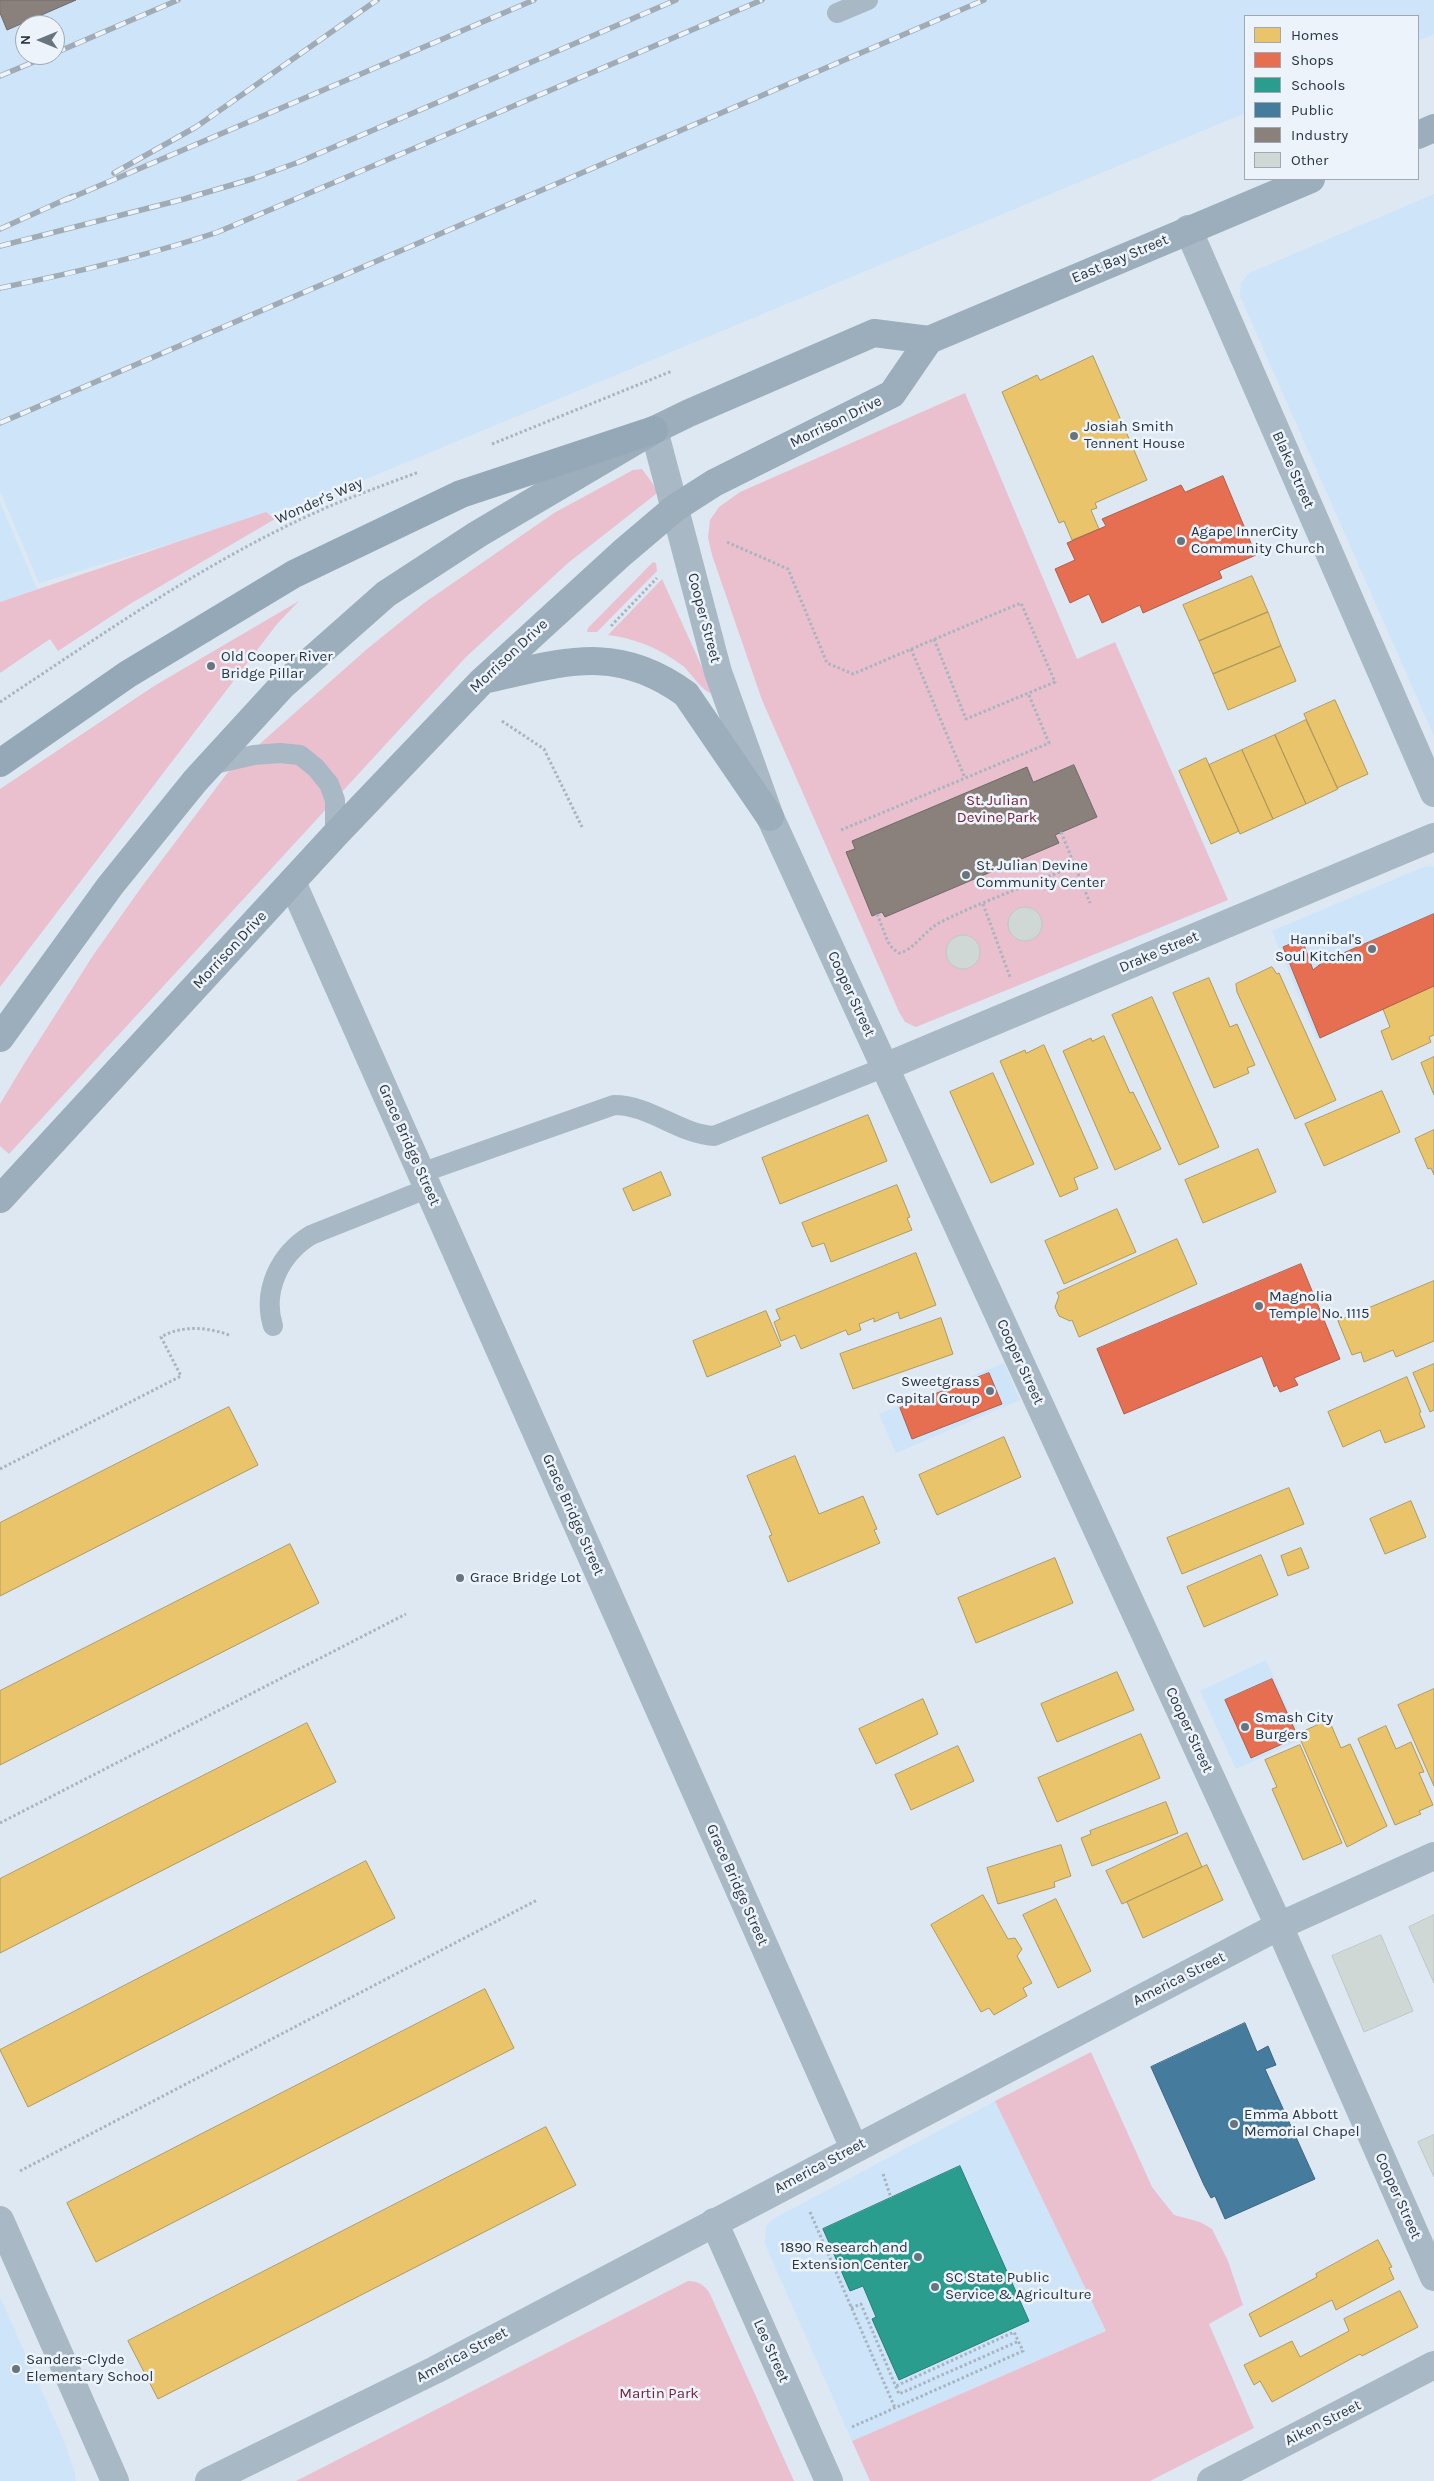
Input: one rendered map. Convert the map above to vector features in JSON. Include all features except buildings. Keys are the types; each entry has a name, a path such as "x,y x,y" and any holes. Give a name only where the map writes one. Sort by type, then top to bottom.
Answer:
{"highway":[{"path":"0,763 128,674 294,574 461,494 654,430"}],"main road":[{"path":"1419,135 1434,128"},
{"name":"East Bay Street","path":"929,340 1309,180"},
{"path":"0,1038 110,886 210,765 282,686 386,594 478,534 654,430 874,333 929,340"},
{"name":"Morrison Drive","path":"0,1199 335,835 482,681 622,552 675,508 714,483 892,394 929,340"},
{"path":"482,681 563,662 604,659 645,670 667,680 686,694 770,817"}],"street":[{"name":"Blake Street","path":"1188,230 1434,793"},
{"name":"Cooper Street","path":"654,430 718,672 770,817 1279,1926 1434,2277"},
{"name":"Drake Street","path":"884,1067 1434,837"},
{"name":"Grace Bridge Street","path":"292,882 854,2148"},
{"name":"America Street","path":"208,2481 435,2370 1279,1926 1434,1856"},
{"path":"0,2220 116,2481"},
{"name":"Lee Street","path":"714,2222 829,2481"},
{"name":"Aiken Street","path":"1211,2481 1434,2365"}],"lane":[{"path":"837,13 868,0"},
{"path":"210,765 254,755 280,753 300,755 316,768 329,784 335,800 335,835"},
{"path":"273,1326 269,1312 269,1298 275,1276 287,1253 311,1235 425,1180 614,1106 638,1108 693,1132 714,1136 884,1067"}],"path":[{"path":"488,445 672,371"},
{"name":"Wonder's Way","path":"0,702 158,598 269,536 329,506 422,471"},
{"path":"727,542 788,569 827,663 852,674 911,649 934,639 1021,602 1055,682 966,719 934,639"},
{"path":"610,627 658,578"},
{"path":"911,649 965,778"},
{"path":"841,830 1049,743 1028,693"},
{"path":"502,721 544,748 582,827"},
{"path":"1061,832 1090,903"},
{"path":"877,914 888,942 893,949 900,953 907,951 929,928 1074,866"},
{"path":"982,904 1012,982"},
{"path":"0,1469 181,1376 161,1337 173,1330 203,1328 229,1335"},
{"path":"0,1823 406,1614"},
{"path":"20,2171 537,1900"},
{"path":"882,2172 891,2198"},
{"path":"808,2210 895,2408"},
{"path":"851,2308 861,2304 900,2394 1019,2341"},
{"path":"852,2428 1023,2351 1014,2332 896,2386"}],"shaded area":[{"path":"0,0 1434,0 1434,34 1419,41 1419,15 1244,15 1244,113 311,502 39,583 0,491"},
{"path":"1434,194 1434,736 1240,296 1241,283 1249,273"},
{"path":"0,502 37,589 0,602"},
{"path":"1429,866 1434,867 1434,986 1317,1040 1272,931"},
{"path":"1004,1363 1020,1400 896,1453 879,1414"},
{"path":"1266,1660 1302,1739 1236,1769 1200,1691"},
{"name":"SC State Public Service & Agriculture","path":"995,2101 1106,2331 852,2441 765,2244 766,2226 773,2219"},
{"name":"Sanders-Clyde Elementary School","path":"0,2297 64,2441 76,2481 0,2481"}],"green space":[{"name":"St. Julian Devine Park","path":"965,393 1077,659 1115,642 1228,900 916,1027 905,1022 899,1012 762,700 712,555 708,538 710,520 719,507 740,492"},
{"path":"642,469 656,488 656,494 568,563 466,657 9,1154 0,1146 0,1104 24,1064 94,954 228,772 367,649 424,603 554,513 633,470"},
{"path":"266,512 275,519 130,604 58,651 50,639 0,673 0,602"},
{"path":"653,562 656,563 657,571 597,632 587,632 588,628"},
{"path":"662,579 713,693 706,690 683,666 666,654 638,642 608,635"},
{"path":"299,601 277,624 0,987 0,789 154,686"},
{"path":"1091,2052 1152,2187 1174,2215 1200,2222 1212,2229 1228,2261 1243,2305 1209,2324 1254,2428 1150,2481 870,2481 852,2441 1106,2331 995,2101"},
{"name":"Martin Park","path":"688,2281 701,2284 710,2294 794,2481 296,2481"}],"railway":[{"path":"65,49 178,0"},
{"path":"114,173 196,127 377,0"},
{"path":"66,200 534,0"},
{"path":"0,246 184,199 252,179 299,162 676,0"},
{"path":"0,288 110,263 218,232 762,0"},
{"path":"0,423 984,0"},
{"path":"0,76 26,65"},
{"path":"0,229 73,196"}],"place":[{"name":"Josiah Smith Tennent House","path":"1074,436"},
{"name":"Agape InnerCity Community Church","path":"1181,541"},
{"name":"Old Cooper River Bridge Pillar","path":"211,666"},
{"name":"St. Julian Devine Community Center","path":"966,875"},
{"name":"Hannibal's Soul Kitchen","path":"1372,949"},
{"name":"Magnolia Temple No. 1115","path":"1259,1306"},
{"name":"Sweetgrass Capital Group","path":"990,1391"},
{"name":"Grace Bridge Lot","path":"460,1578"},
{"name":"Smash City Burgers","path":"1245,1727"},
{"name":"Emma Abbott Memorial Chapel","path":"1234,2124"},
{"name":"1890 Research and Extension Center","path":"918,2257"},
{"name":"SC State Public Service & Agriculture","path":"935,2287"},
{"name":"Sanders-Clyde Elementary School","path":"16,2369"}]}
